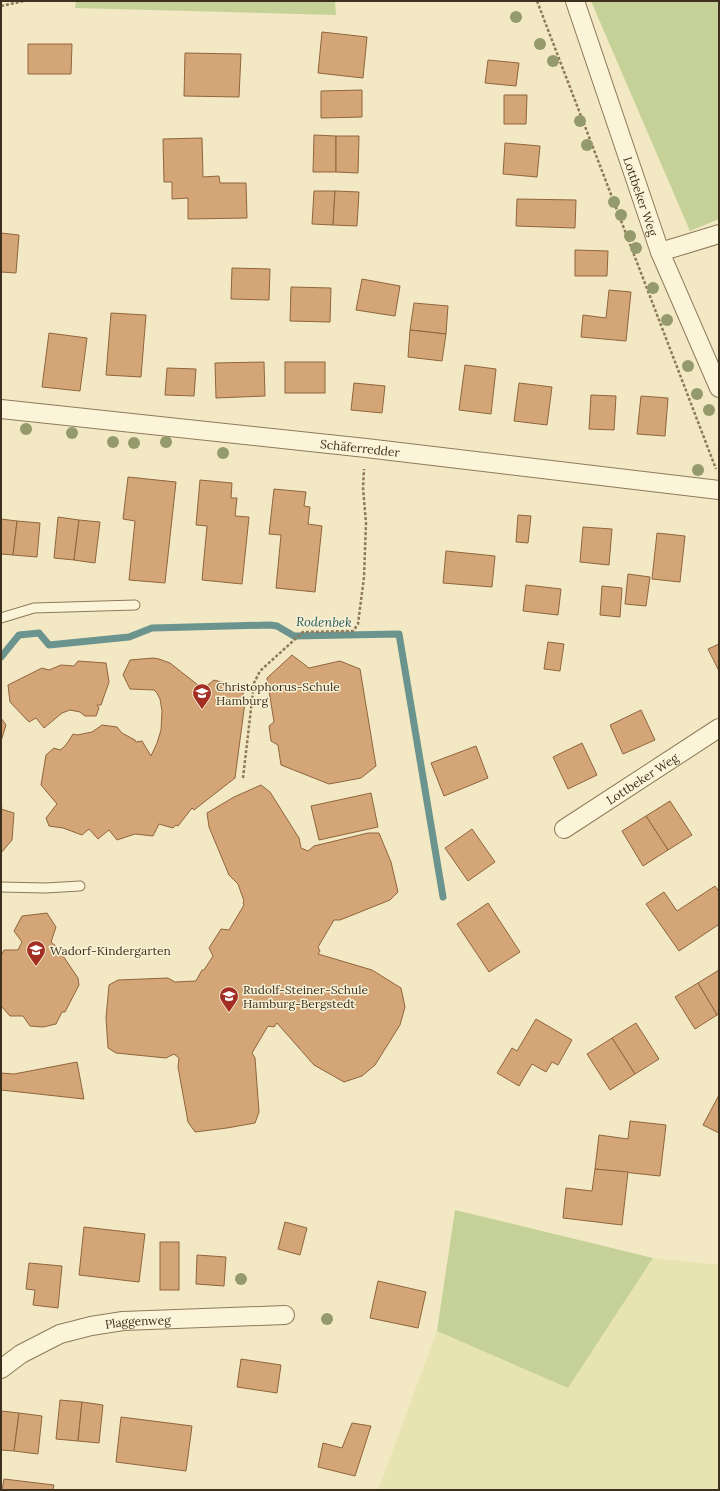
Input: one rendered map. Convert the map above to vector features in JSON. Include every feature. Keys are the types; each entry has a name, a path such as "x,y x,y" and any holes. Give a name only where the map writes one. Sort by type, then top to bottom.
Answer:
{"street":[{"name":"Lottbeker Weg","path":"575,1 660,252 719,388"},
{"path":"660,252 719,234"},
{"name":"Schäferredder","path":"1,409 366,448 719,490"},
{"name":"Lottbeker Weg","path":"564,829 719,728"},
{"name":"Plaggenweg","path":"1,1369 21,1354 60,1334 91,1326 123,1321 285,1315"}],"lane":[{"path":"1,618 34,608 135,605"},
{"path":"1,888 80,886"}],"path":[{"path":"1,6 24,1"},
{"path":"537,1 719,476"},
{"path":"244,778 254,684 260,671 296,640 303,632 353,631 358,624 364,577 366,523 363,488 366,448"}],"shaded area":[{"path":"653,1258 719,1265 719,1490 378,1490 437,1331 568,1388"}],"green space":[{"path":"76,1 335,1 336,15 75,8"},
{"path":"591,1 719,1 719,219 690,231"},
{"path":"455,1210 653,1258 568,1388 437,1331"}],"building":[{"path":"322,32 367,37 363,78 318,73"},
{"path":"28,44 72,44 71,74 28,74"},
{"path":"185,53 241,54 239,97 184,96"},
{"path":"488,60 519,63 516,86 485,83"},
{"path":"362,90 362,117 321,118 321,91"},
{"path":"504,95 527,95 526,124 504,124"},
{"path":"314,135 336,136 336,172 313,172"},
{"path":"336,136 359,136 358,173 336,172"},
{"path":"202,138 203,177 219,176 220,183 246,183 247,218 188,219 188,198 172,199 172,182 164,182 163,139"},
{"path":"505,143 540,146 537,177 503,174"},
{"path":"314,191 335,191 333,225 312,224"},
{"path":"335,191 359,192 357,226 333,225"},
{"path":"517,199 576,200 575,228 516,226"},
{"path":"1,233 19,235 16,273 1,272"},
{"path":"575,250 608,251 607,276 575,276"},
{"path":"232,268 270,269 269,300 231,299"},
{"path":"362,279 400,286 395,316 356,310"},
{"path":"291,287 331,288 330,322 290,321"},
{"path":"609,290 631,292 626,341 581,337 583,315 606,318"},
{"path":"414,303 448,306 446,334 410,330"},
{"path":"111,313 146,315 141,377 106,375"},
{"path":"410,330 446,334 442,361 408,357"},
{"path":"49,333 87,338 80,391 42,387"},
{"path":"264,362 265,396 216,398 215,363"},
{"path":"285,362 325,362 325,393 285,393"},
{"path":"465,365 496,369 491,414 459,410"},
{"path":"167,368 196,369 194,396 165,395"},
{"path":"354,383 385,386 382,413 351,410"},
{"path":"519,383 552,387 547,425 514,421"},
{"path":"591,395 616,396 614,430 589,429"},
{"path":"641,396 668,398 665,436 637,434"},
{"path":"128,477 176,482 165,583 129,580 135,521 123,519"},
{"path":"200,480 232,483 231,498 237,498 235,516 249,517 242,584 202,580 207,526 196,525"},
{"path":"274,489 306,492 304,506 310,507 308,524 322,526 315,592 276,588 281,535 269,534"},
{"path":"518,515 531,516 528,543 516,542"},
{"path":"58,517 79,520 74,560 54,558"},
{"path":"1,519 17,521 13,555 1,554"},
{"path":"79,520 100,522 95,563 74,560"},
{"path":"17,521 40,523 37,557 13,555"},
{"path":"583,527 612,529 609,565 580,562"},
{"path":"657,533 685,536 680,582 652,579"},
{"path":"446,551 495,556 492,587 443,583"},
{"path":"628,574 650,577 646,606 625,604"},
{"path":"526,585 561,589 558,615 523,611"},
{"path":"602,586 622,588 620,617 600,615"},
{"path":"548,642 564,644 560,671 544,669"},
{"path":"719,644 719,671 708,649"},
{"path":"292,655 309,668 340,661 360,669 376,766 361,778 329,784 281,765 278,745 271,741 269,726 274,722 267,678"},
{"path":"153,658 170,663 203,689 214,680 242,688 245,702 235,778 194,810 192,808 178,826 176,825 173,828 159,824 153,836 135,834 117,840 109,830 98,839 89,829 82,835 63,828 49,826 46,818 57,804 41,785 46,755 54,748 60,750 64,747 73,734 77,735 92,732 102,725 117,727 122,733 136,742 142,741 151,756 161,730 162,711 160,699 154,690 130,689 123,675 130,660"},
{"path":"78,661 106,663 109,682 101,705 97,705 99,708 96,716 85,716 80,712 70,710 62,713 44,728 36,718 29,722 10,702 8,685 42,668 49,670 61,665 74,666"},
{"path":"641,710 655,740 623,754 610,725"},
{"path":"1,718 6,725 1,741"},
{"path":"582,743 597,775 568,789 553,757"},
{"path":"476,746 488,778 444,796 431,763"},
{"path":"261,785 270,792 299,838 301,848 308,851 314,846 368,833 379,833 391,862 398,892 390,900 340,920 334,920 318,947 320,951 318,954 372,970 401,988 405,1007 400,1025 375,1065 362,1076 344,1082 314,1065 277,1023 274,1027 268,1026 252,1053 255,1058 259,1112 255,1123 195,1132 188,1122 178,1067 179,1058 174,1054 166,1058 116,1053 108,1048 106,1018 109,985 118,980 168,978 175,982 196,981 202,970 204,970 213,956 209,948 221,929 229,930 244,905 238,884 229,875 209,827 207,813 234,797"},
{"path":"371,793 378,827 319,840 311,806"},
{"path":"670,801 692,835 668,850 646,816"},
{"path":"1,809 14,813 12,840 1,853"},
{"path":"646,816 668,850 643,866 622,831"},
{"path":"472,829 495,862 468,881 445,848"},
{"path":"715,886 719,892 719,927 718,925 679,951 646,904 664,892 677,911"},
{"path":"488,903 520,952 489,972 457,924"},
{"name":"Wadorf-Kindergarten","path":"47,913 56,927 51,942 57,947 78,978 79,985 65,1012 62,1012 56,1024 43,1027 30,1026 23,1016 10,1016 1,1006 1,956 4,950 18,950 22,942 14,931 22,916"},
{"path":"719,970 719,1014 717,1015 698,983"},
{"path":"698,983 717,1015 695,1029 675,997"},
{"path":"536,1019 572,1040 558,1065 552,1062 546,1072 532,1064 519,1086 497,1073 512,1048 517,1051"},
{"path":"636,1023 659,1059 635,1074 612,1038"},
{"path":"612,1038 635,1074 610,1090 587,1054"},
{"path":"77,1062 84,1099 1,1090 1,1073 14,1074"},
{"path":"719,1095 719,1133 703,1125"},
{"path":"630,1121 666,1125 660,1176 595,1169 599,1135 628,1139"},
{"path":"595,1169 628,1172 622,1225 563,1218 566,1188 592,1191"},
{"path":"285,1222 307,1228 300,1255 278,1249"},
{"path":"84,1227 145,1234 139,1282 79,1275"},
{"path":"160,1242 179,1242 179,1290 160,1290"},
{"path":"197,1255 226,1257 224,1286 196,1284"},
{"path":"29,1263 62,1266 58,1308 33,1305 35,1290 26,1289"},
{"path":"378,1281 426,1292 418,1328 370,1318"},
{"path":"241,1359 281,1365 277,1393 237,1387"},
{"path":"60,1400 82,1402 78,1441 56,1439"},
{"path":"82,1402 103,1405 99,1443 78,1441"},
{"path":"1,1411 19,1413 14,1451 1,1450"},
{"path":"19,1413 42,1416 38,1454 14,1451"},
{"path":"121,1417 192,1426 186,1471 116,1462"},
{"path":"352,1423 371,1426 355,1476 318,1467 323,1443 342,1448"},
{"path":"4,1479 54,1485 53,1490 2,1490"}],"waterway":[{"name":"Rodenbek","path":"1,657 19,635 39,633 49,645 129,637 152,628 270,625 277,626 294,636 399,634 443,897"}],"place":[{"name":"Christophorus-Schule Hamburg","path":"202,710"},
{"name":"Wadorf-Kindergarten","path":"36,967"},
{"name":"Rudolf-Steiner-Schule Hamburg-Bergstedt","path":"229,1013"}]}
